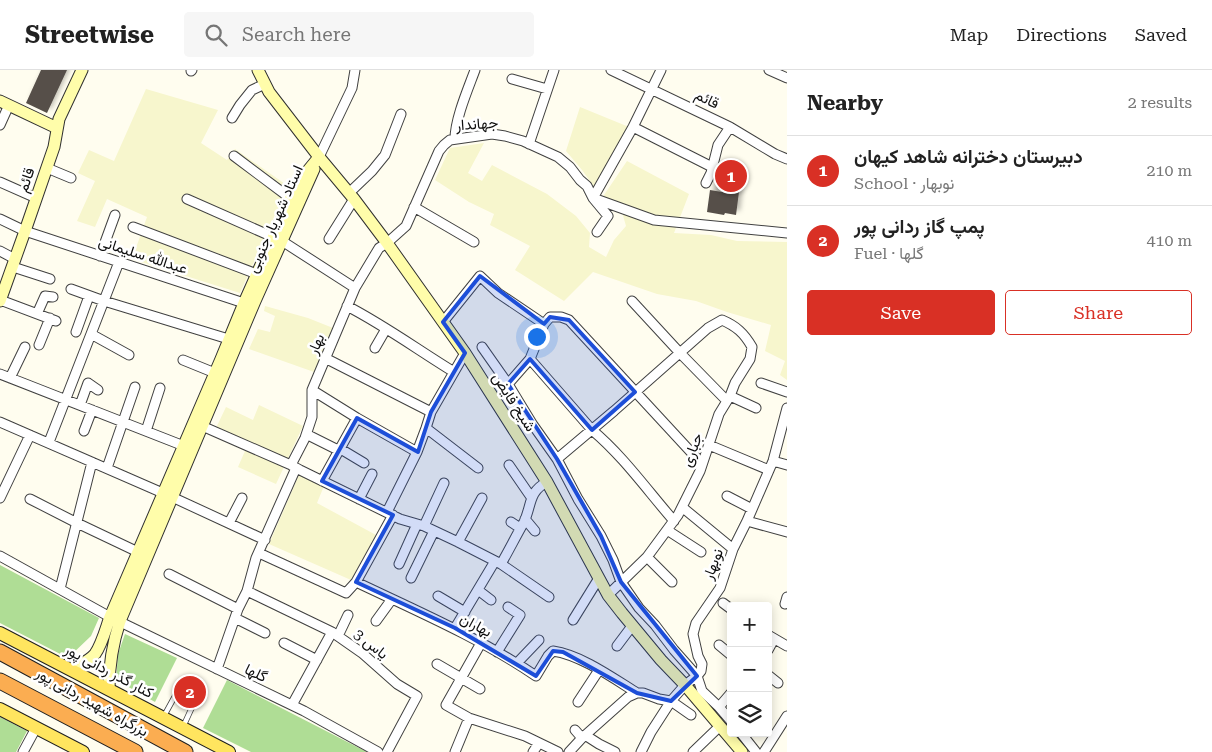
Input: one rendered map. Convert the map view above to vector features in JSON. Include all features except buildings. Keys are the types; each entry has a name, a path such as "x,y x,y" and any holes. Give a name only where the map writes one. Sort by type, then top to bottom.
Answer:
{"highway":[{"name":"بزرگراه شهید ردانی پور","path":"0,652 184,752"},
{"name":"بزرگراه شهید ردانی پور","path":"0,681 135,752"}],"main road":[{"name":"کنار گذر ردانی پور","path":"0,633 229,752"},
{"path":"0,709 83,752"}],"street":[{"name":"قائم","path":"0,300 54,147 59,119 82,70"},
{"path":"319,157 352,88 355,70"},
{"path":"455,139 455,132 465,95 475,70"},
{"path":"529,144 554,70"},
{"name":"قائم","path":"611,70 730,127 775,154 787,159"},
{"path":"661,70 633,127 592,198 654,220 787,233"},
{"path":"769,70 787,78"},
{"path":"232,118 262,74"},
{"name":"شیخ فایض","path":"262,74 269,92 351,196 465,353 547,482 608,595 661,660 726,724"},
{"path":"512,79 547,89"},
{"path":"0,125 4,103 57,128"},
{"path":"329,239 351,196 385,155 401,114"},
{"path":"633,127 712,167"},
{"path":"706,183 712,173 718,145 730,127"},
{"name":"جهاندار","path":"387,244 406,226 439,151 444,145 450,140 492,134 529,144 558,157 570,167 587,186 592,198 608,216 597,232"},
{"path":"234,156 294,202"},
{"name":"استاد شهریار جنوبی","path":"109,689 109,668 115,619 138,552 202,426 219,376 248,304 294,202 319,157"},
{"path":"46,168 72,178"},
{"path":"0,182 36,198"},
{"path":"187,199 278,239 355,288"},
{"path":"414,207 474,242"},
{"path":"100,256 115,215"},
{"name":"عبدالله سلیمانی","path":"0,219 25,231 248,304"},
{"path":"133,227 261,276"},
{"name":"بهار","path":"217,669 247,591 259,553 312,417 312,390 355,288 379,248 387,244"},
{"path":"0,251 14,263 50,279"},
{"path":"48,442 119,262"},
{"path":"443,322 480,276 498,293 544,324"},
{"path":"71,290 233,341"},
{"path":"37,314 45,296 53,297"},
{"path":"76,332 89,296"},
{"path":"0,300 53,320 39,345"},
{"path":"632,301 680,353 728,398 756,408"},
{"path":"347,306 373,320 454,372"},
{"path":"508,384 530,360 544,324 550,317 561,317 569,320 702,464"},
{"name":"جباری","path":"608,595 647,557 674,522 702,464 719,414 750,359 752,347 746,336 722,320 708,328 680,353"},
{"path":"376,348 386,329"},
{"path":"91,334 129,355"},
{"path":"10,378 25,347"},
{"name":"شیخ فایض","path":"482,347 557,459 601,536 621,582 639,608 697,676 702,691 719,707 726,724 742,752"},
{"path":"259,553 346,593 356,582 390,514 417,452 430,412 465,353"},
{"path":"557,459 680,353"},
{"path":"325,358 430,412"},
{"path":"183,360 219,376"},
{"path":"530,360 592,430 622,460 674,522"},
{"path":"0,374 184,446"},
{"name":"استاد شهریار جنوبی","path":"72,670 94,654 115,619 168,495 184,446 219,376"},
{"path":"761,383 787,392"},
{"path":"80,405 88,384 98,390"},
{"path":"107,468 111,444 123,422 135,387"},
{"path":"146,431 160,388"},
{"path":"312,390 417,452"},
{"name":"نوبهار","path":"697,676 702,664 698,656 693,634 696,623 720,588 733,549 773,461 787,408"},
{"path":"84,431 92,410"},
{"path":"322,481 357,418"},
{"path":"0,422 168,495 265,540"},
{"path":"202,426 293,466 390,514 458,542 498,563 550,597"},
{"path":"426,428 478,468"},
{"path":"1,494 30,435"},
{"path":"310,436 364,462"},
{"path":"709,445 769,470"},
{"path":"773,461 787,465"},
{"path":"60,589 92,462"},
{"path":"509,465 531,497"},
{"path":"359,499 372,474"},
{"path":"455,628 520,528 525,519 531,497 539,486 547,482"},
{"path":"399,564 444,483"},
{"path":"727,496 752,510"},
{"path":"229,523 242,498"},
{"path":"458,542 482,498"},
{"path":"30,499 138,552"},
{"path":"682,507 733,549"},
{"path":"525,519 535,531"},
{"path":"747,521 787,532"},
{"path":"511,522 520,528"},
{"path":"668,530 701,552"},
{"path":"411,578 434,531"},
{"name":"گلها","path":"0,556 115,619 292,705 378,752"},
{"path":"647,557 672,582"},
{"path":"169,574 237,614 265,633"},
{"path":"573,620 599,578"},
{"name":"بهاران","path":"356,582 455,628 536,676 553,651 564,652 637,693 671,702 691,715"},
{"path":"478,590 491,600"},
{"name":"یاس 3","path":"247,591 335,634 362,653 397,684 417,696 387,752"},
{"path":"438,596 465,612"},
{"path":"376,621 392,599"},
{"path":"497,652 520,614 508,607"},
{"path":"292,705 317,660 348,615"},
{"path":"617,646 632,626"},
{"path":"772,638 787,646"},
{"path":"517,663 539,640"},
{"path":"284,643 317,660"},
{"path":"481,643 446,705 469,718 520,734 558,752"},
{"path":"719,644 727,651"},
{"path":"437,664 480,689"},
{"path":"578,702 599,670"},
{"path":"640,752 671,702 685,685 697,676"},
{"path":"772,678 778,683"},
{"path":"569,752 628,697 637,693"},
{"path":"719,707 727,698"},
{"path":"764,752 783,730 787,716"},
{"path":"455,752 469,718"},
{"path":"693,752 726,724"},
{"path":"24,752 36,728"},
{"path":"575,730 615,752"},
{"path":"746,737 756,752"},
{"path":"533,752 539,743"}],"lane":[{"path":"163,718 181,685 199,692 183,728"}],"highlighted area":[{"path":"480,276 544,324 550,317 569,320 635,392 592,430 530,359 508,384 557,459 601,536 621,582 697,676 671,701 637,693 563,652 553,651 536,676 455,628 356,582 393,515 322,481 357,418 418,452 431,412 465,353 443,322"}],"green space":[{"path":"146,89 218,110 201,143 227,160 235,149 288,186 240,293 132,259 147,217 107,199 95,227 77,221 95,181 78,173 89,150 114,161"},
{"path":"580,107 629,127 595,188 566,151"},
{"path":"484,143 468,173 482,181 492,165 547,194 576,216 590,233 589,247 606,257 614,240 626,226 622,212 602,198 627,161 689,194 674,233 711,235 737,241 787,242 787,380 780,375 785,361 765,351 771,325 696,301 657,294 593,272 564,301 515,270 530,246 490,225 494,214 469,202 435,180 450,148"},
{"path":"265,306 308,318 333,328 314,372 249,349 258,329 270,332 275,316 264,311"},
{"path":"259,405 303,426 276,484 238,467 248,444 216,428 226,407 253,420"},
{"path":"299,475 324,486 317,503 376,535 351,580 269,544"},
{"path":"0,565 99,618 91,636 68,658 0,623"},
{"path":"125,634 177,658 155,702 116,680 118,654"},
{"path":"227,680 367,752 251,752 203,728"},
{"path":"0,717 27,731 16,752 0,752"}],"place":[{"name":"دبیرستان دخترانه شاهد کیهان","path":"731,176"},
{"name":"پمپ گاز ردانی پور","path":"190,692"}]}
